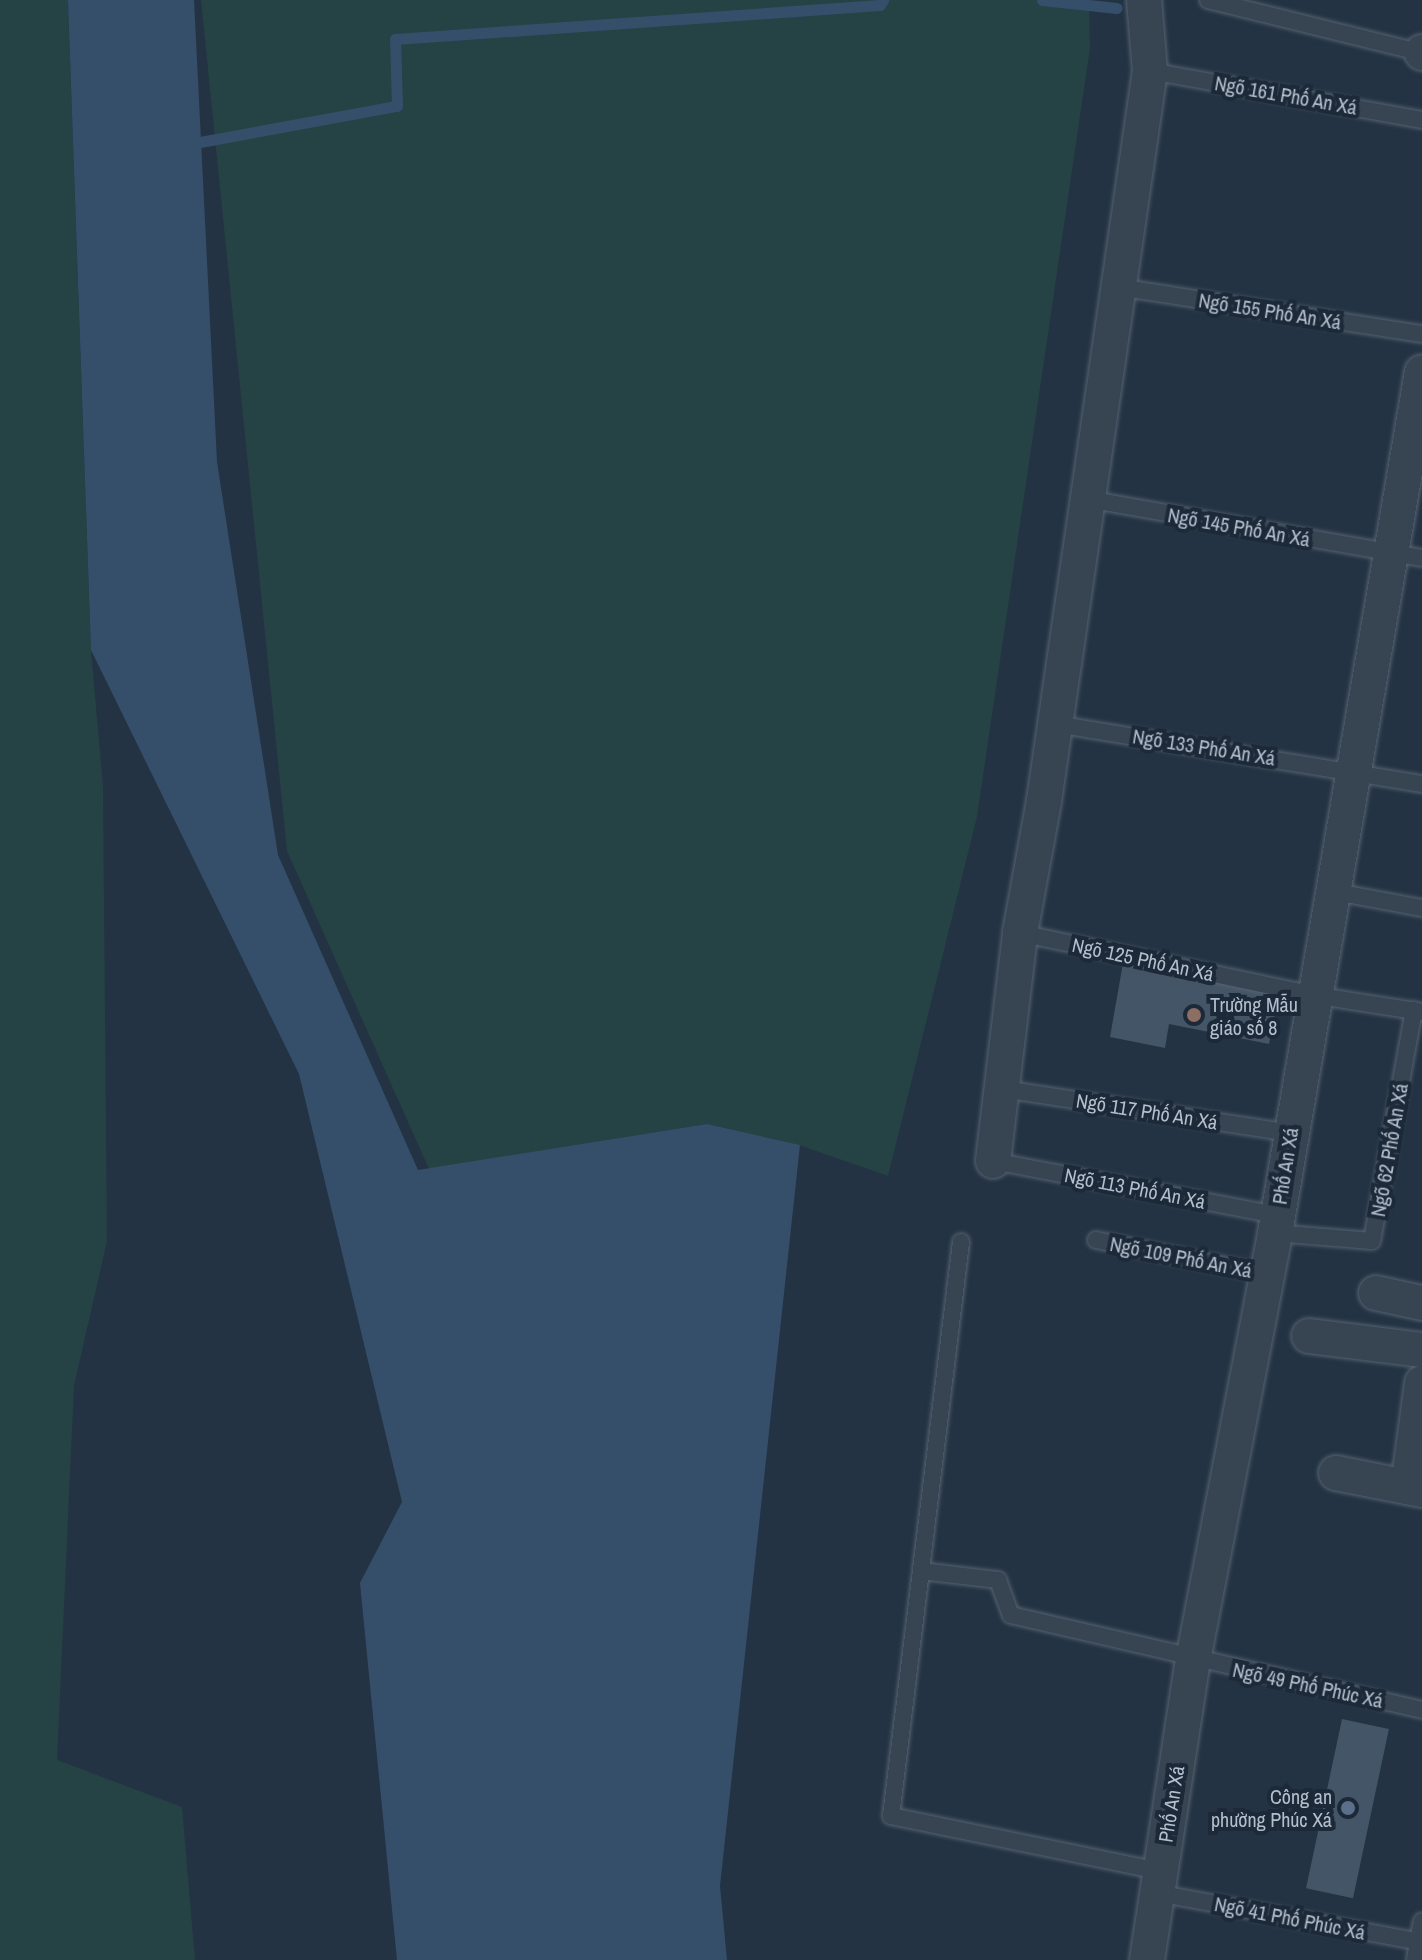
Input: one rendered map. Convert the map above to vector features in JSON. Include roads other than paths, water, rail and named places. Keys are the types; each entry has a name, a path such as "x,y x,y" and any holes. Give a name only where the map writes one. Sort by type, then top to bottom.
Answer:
{"street":[{"path":"993,1161 1020,933 1055,724 1150,71 1144,0"},
{"name":"Phố An Xá","path":"1147,1960 1193,1660 1276,1224 1353,770 1407,556 1422,372"},
{"path":"1376,1293 1422,1303"},
{"path":"1309,1336 1422,1350"},
{"path":"1336,1473 1415,1488 1422,1383"}],"lane":[{"path":"1208,0 1422,53"},
{"name":"Ngõ 161 Phố An Xá","path":"1150,71 1422,120"},
{"name":"Ngõ 155 Phố An Xá","path":"1118,287 1422,334"},
{"name":"Ngõ 145 Phố An Xá","path":"1087,499 1407,556"},
{"name":"Ngõ 133 Phố An Xá","path":"1055,724 1353,770 1422,784"},
{"path":"1331,891 1422,908"},
{"name":"Ngõ 125 Phố An Xá","path":"1020,933 1313,995 1418,1011"},
{"name":"Ngõ 62 Phố An Xá","path":"1276,1224 1372,1241 1418,1011"},
{"name":"Ngõ 117 Phố An Xá","path":"1003,1089 1291,1133"},
{"name":"Ngõ 113 Phố An Xá","path":"993,1161 1276,1224"},
{"name":"Ngõ 109 Phố An Xá","path":"1096,1240 1267,1274"},
{"path":"921,1571 961,1242"},
{"name":"Ngõ 49 Phố Phúc Xá","path":"921,1571 998,1580 1011,1615 1193,1660 1422,1710"},
{"name":"Ngõ 41 Phố Phúc Xá","path":"921,1571 891,1816 1420,1942"},
{"path":"1415,1960 1422,1922"}],"water":[{"path":"68,0 194,0 217,462 278,855 418,1170 707,1124 800,1145 720,1886 727,1960 397,1960 360,1583 402,1502 299,1074 91,650"}],"waterway":[{"path":"189,144 397,106 395,39 880,5 883,0"},
{"path":"1042,0 1117,8"}],"place":[{"name":"Trường Mẫu giáo số 8","path":"1194,1015"},
{"name":"Công an phường Phúc Xá","path":"1348,1808"}]}
